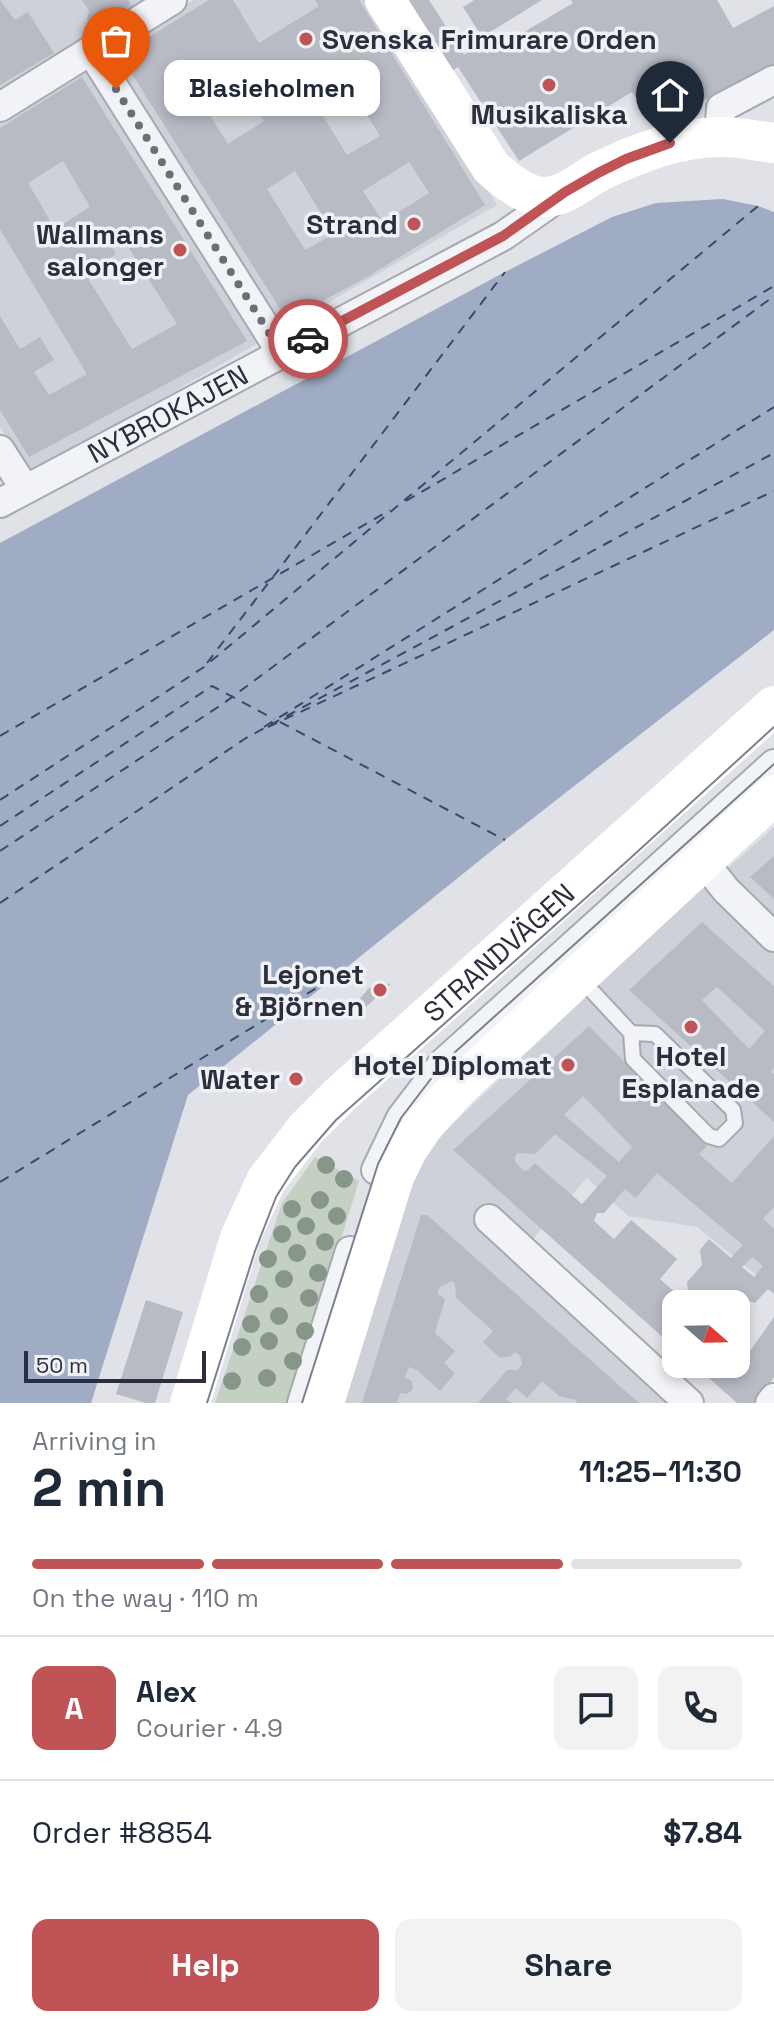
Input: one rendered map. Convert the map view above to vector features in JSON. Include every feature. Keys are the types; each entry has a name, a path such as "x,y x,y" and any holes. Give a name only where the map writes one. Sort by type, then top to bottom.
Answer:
{"street":[{"path":"0,107 172,0"},
{"path":"385,0 491,167 521,190 543,197 565,192"},
{"path":"91,51 281,352"},
{"path":"719,137 721,108 774,80"},
{"name":"NYBROKAJEN","path":"0,503 503,236 565,192 626,159 670,143 719,137 774,143"},
{"path":"0,450 25,489"},
{"name":"STRANDVÄGEN","path":"190,1403 240,1238 266,1181 306,1129 340,1095 774,706"},
{"name":"STRANDVÄGEN","path":"207,1403 255,1251 276,1197 317,1140 774,727"},
{"name":"STRANDVÄGEN","path":"302,1403 378,1164 401,1118 443,1063 774,764"},
{"path":"324,1403 394,1177 423,1126 460,1086 774,795"},
{"path":"702,860 726,890 774,937"},
{"path":"489,1219 689,1403"},
{"path":"770,1403 774,1398"}],"lane":[{"path":"579,976 631,1033 633,1059 709,1136 719,1139 735,1123 733,1110 655,1034 631,1033"}],"shaded area":[{"path":"0,0 154,0 0,100"},
{"path":"193,0 372,0 497,205 28,476 0,427 0,117"},
{"path":"774,827 774,1289 697,1227 628,1216 587,1178 522,1251 662,1374 662,1378 667,1378 695,1403 343,1403 411,1179 445,1131 687,901"}],"green space":[{"path":"315,1157 359,1181 290,1403 215,1403 282,1203"}],"water":[{"path":"723,199 774,212 774,630 505,840 188,1095 91,1403 0,1403 0,543 612,217 656,203"}],"building":[{"path":"0,0 15,20 28,12 54,53 0,85"},
{"path":"82,0 128,0 131,5 98,26 87,20 89,11"},
{"path":"209,0 233,0 259,43 319,6 315,0 359,0 485,205 362,280 287,320 120,55","holes":["334,62 380,136 347,155 302,82","231,67 264,121 228,144 194,90","409,162 429,193 383,222 363,191","295,171 334,234 305,250 267,189"]},
{"path":"405,0 429,0 464,55 481,44 487,54 573,3 571,0 717,0 733,28 774,6 774,64 657,126 632,92 519,161 458,67 447,74"},
{"path":"474,0 542,0 482,37 463,7"},
{"path":"82,77 247,341 29,457 0,410 0,316 20,349 40,337 54,360 34,372 49,395 87,374 0,229 0,128","holes":["63,161 90,207 55,229 28,183","120,234 177,324 132,349 85,274 116,254 108,242"]},
{"path":"774,856 774,899 750,877"},
{"path":"702,922 774,986 774,1068 771,1071 774,1074 774,1122 629,990","holes":["717,987 765,1031 749,1049 702,1000"]},
{"path":"379,983 391,984 356,1016 357,1002 369,988"},
{"path":"589,1026 707,1146 699,1154 732,1183 774,1136 774,1207 763,1219 774,1229 774,1294 768,1289 755,1303 750,1302 750,1290 688,1290 687,1282 702,1265 700,1250 709,1239 731,1258 743,1245 657,1173 636,1198 625,1189 604,1213 597,1213 594,1221 614,1239 631,1220 677,1259 660,1279 672,1290 662,1290 662,1337 453,1150","holes":["583,1096 632,1147 619,1162 564,1115","555,1134 607,1176 582,1204 535,1163 524,1171 515,1162 518,1153 535,1154","752,1257 763,1266 754,1277 742,1267"]},
{"path":"421,1215 427,1215 639,1403 577,1403 576,1400 559,1396 542,1381 527,1398 516,1388 506,1399 511,1403 478,1403 507,1370 518,1370 522,1364 515,1352 500,1358 483,1342 493,1331 456,1298 452,1281 440,1287 437,1293 445,1299 435,1333 455,1351 444,1363 455,1373 440,1391 417,1370 409,1367 405,1377 412,1381 413,1389 407,1394 400,1393 397,1403 362,1403"},
{"path":"146,1300 183,1312 155,1403 116,1394"},
{"path":"774,1317 774,1377 755,1403 737,1403 709,1378 750,1378 750,1351"}],"ferry route":[{"path":"0,800 204,667 758,206"},
{"path":"273,577 505,272"},
{"path":"406,501 774,286"},
{"path":"0,851 224,703 774,296"},
{"path":"264,727 774,407"},
{"path":"0,903 246,738 774,453"},
{"path":"268,727 774,491"},
{"path":"0,736 390,510"},
{"path":"207,663 269,582"},
{"path":"0,826 212,686 274,719"},
{"path":"280,722 505,840"},
{"path":"0,1182 328,981"}],"tram line":[{"path":"207,1403 255,1251 276,1197 295,1167 336,1120 774,727"},
{"path":"302,1403 378,1164 401,1118 443,1063 774,764"}],"way so far":[{"path":"116,89 281,352 308,339"}],"place":[{"name":"Svenska Frimurare Orden","path":"306,39"},
{"name":"Musikaliska","path":"549,85"},
{"name":"Blasieholmen","path":"116,89"},
{"name":"Strand","path":"414,224"},
{"name":"Wallmans salonger","path":"180,250"},
{"name":"Lejonet & Björnen","path":"380,990"},
{"name":"Hotel Esplanade","path":"691,1027"},
{"name":"Hotel Diplomat","path":"568,1065"},
{"name":"Water","path":"296,1079"}],"route":[{"path":"308,339 503,236 565,192 598,173 670,143"}]}
